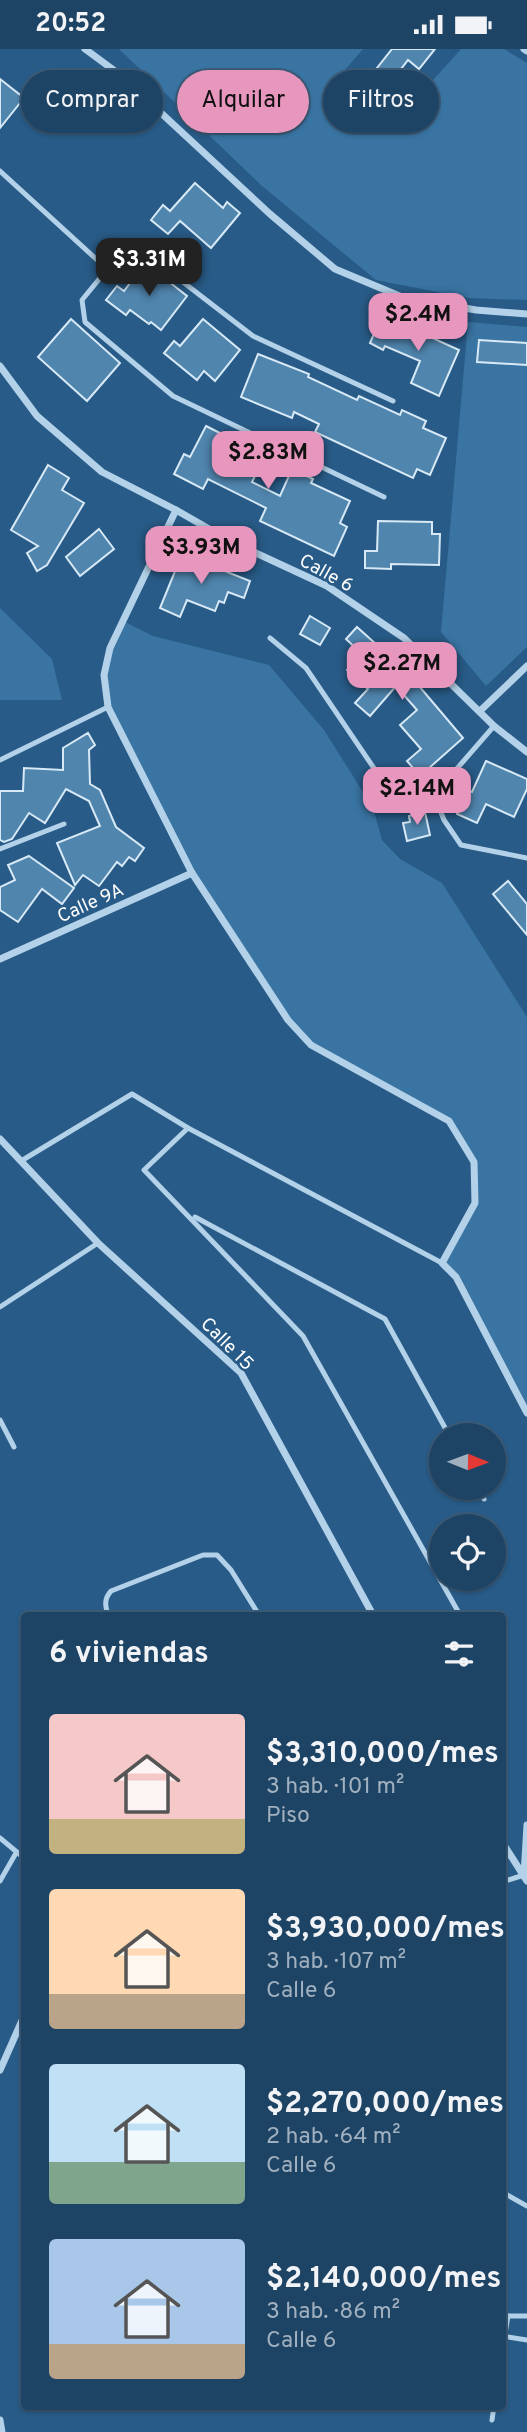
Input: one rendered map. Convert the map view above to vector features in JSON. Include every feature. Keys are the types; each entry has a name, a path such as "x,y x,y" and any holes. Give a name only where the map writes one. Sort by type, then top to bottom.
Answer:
{"street":[{"path":"85,49 119,74 270,214 335,269 402,297 476,310 527,314"},
{"name":"Calle 6","path":"0,366 37,416 103,472 230,541 327,586 404,638 481,710 494,726 527,752"},
{"path":"176,510 110,648 104,675 108,708 192,873 289,1020 312,1045 449,1121 474,1162 475,1203 442,1263 456,1277 527,1413"},
{"path":"481,710 527,666"},
{"name":"Calle 9A","path":"0,959 192,873"},
{"name":"Calle 15","path":"0,1139 98,1243 241,1373 371,1612"},
{"path":"525,1878 527,1825"},
{"path":"506,1848 525,1878"},
{"path":"0,2070 21,2023"},
{"path":"0,2420 2,2432"}],"lane":[{"path":"0,171 107,269"},
{"path":"384,497 173,396 85,321 82,300 123,250 140,249 253,336 393,401"},
{"path":"270,638 306,668 388,789 412,795 434,795 494,726"},
{"path":"0,760 108,708"},
{"path":"434,795 444,820 461,845 527,858"},
{"path":"0,849 64,824"},
{"path":"21,1161 132,1094 188,1128 442,1263"},
{"path":"188,1128 144,1170 303,1336 458,1612"},
{"path":"189,1214 385,1319 442,1423"},
{"path":"0,1307 98,1243"},
{"path":"0,1420 14,1447"},
{"path":"107,1612 106,1597 111,1591 203,1555 218,1555 231,1570 257,1612"},
{"path":"0,1838 21,1856"},
{"path":"0,1881 16,1853"},
{"path":"506,1881 525,1878"},
{"path":"506,2194 527,2206"},
{"path":"506,2318 527,2316"},
{"path":"506,2337 527,2340"},
{"path":"492,2420 493,2410"}],"shaded area":[{"path":"119,49 363,49 345,70 323,70 323,133 439,133 439,73 461,49 504,49 527,63 527,300 468,298 376,280 262,186 207,133 309,133 309,70 177,70 177,105 163,91 163,70 141,70"},
{"path":"468,322 527,327 527,647 486,686 441,632"},
{"path":"0,608 52,659 62,700 0,700"},
{"path":"123,621 153,636 269,665 324,730 373,808 382,840 400,859 442,883 527,1017 527,1413 456,1277 442,1263 475,1203 474,1162 449,1121 311,1045 288,1020 192,873 108,707 104,675"}],"building":[{"path":"392,49 435,49 419,69 408,60 400,70 375,70"},
{"path":"0,79 21,96 21,102 0,128"},
{"path":"195,183 223,208 227,202 240,213 211,248 180,221 168,234 151,220 163,205 170,211"},
{"path":"145,263 187,296 161,330 130,310 126,315 106,300 117,286 124,291"},
{"path":"382,315 459,350 439,396 411,383 420,361 385,346 383,350 370,343"},
{"path":"71,319 120,363 87,401 38,357"},
{"path":"203,319 240,350 215,381 204,371 197,380 164,353 174,341 180,346"},
{"path":"479,340 527,343 527,365 477,362"},
{"path":"258,354 309,374 308,377 357,400 359,396 400,415 402,410 426,421 423,428 446,438 430,475 417,469 413,478 315,432 319,424 294,412 292,418 241,397"},
{"path":"206,426 265,456 252,482 280,496 292,469 313,479 311,483 350,501 340,523 347,527 334,556 260,521 266,508 208,479 203,489 174,474 184,454 190,457"},
{"path":"48,465 69,478 62,490 84,503 47,565 37,571 27,553 38,546 11,530"},
{"path":"378,521 432,522 432,534 440,534 439,565 391,564 391,569 365,568 365,551 377,551"},
{"path":"99,529 114,549 80,576 66,557"},
{"path":"182,554 250,581 244,598 228,592 224,603 219,601 215,611 187,600 180,617 160,608"},
{"path":"310,616 330,628 320,645 300,634"},
{"path":"357,627 408,673 463,738 420,776 407,761 421,749 400,725 417,710 396,686 370,716 355,703 368,689 347,670 362,654 346,639"},
{"path":"88,733 95,745 89,750 90,784 100,790 116,827 144,848 135,861 129,857 122,866 117,862 99,886 83,875 75,885 57,843 100,826 89,801 66,789 45,823 29,813 12,839 4,842 0,840 0,791 23,791 24,768 63,770 63,748"},
{"path":"486,761 527,779 527,789 514,817 486,804 477,823 457,814 467,790 472,792"},
{"path":"425,812 430,835 407,841 403,823 410,822 409,816"},
{"path":"29,856 74,888 62,904 42,889 18,922 0,910 0,887 15,880 8,865"},
{"path":"508,881 527,904 527,935 493,894"}]}
